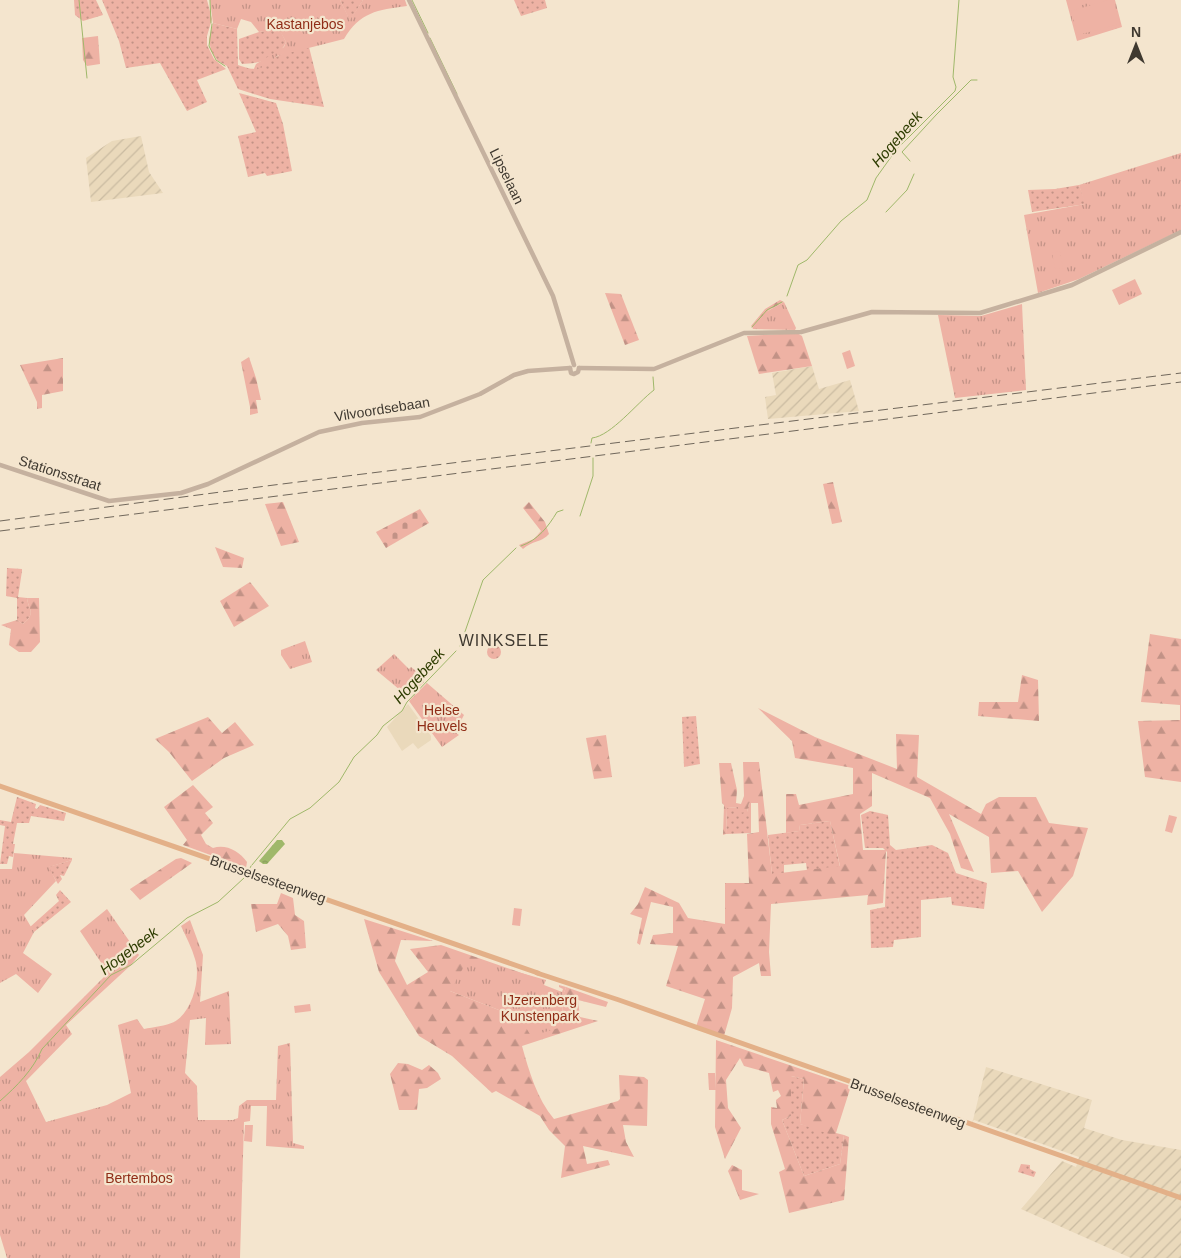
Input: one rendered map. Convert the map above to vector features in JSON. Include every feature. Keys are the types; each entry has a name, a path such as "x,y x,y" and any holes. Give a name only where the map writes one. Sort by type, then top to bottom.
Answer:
{"main road":[{"name":"Brusselsesteenweg","path":"0,786 1181,1198"}],"street":[{"name":"Lipselaan","path":"409,0 553,296 574,367"},
{"name":"Vilvoordsebaan","path":"202,487 319,432 355,424 420,417 472,398 514,375 535,370 574,367 654,369 747,332 801,332 872,312 980,314 1072,285 1181,232"},
{"name":"Stationsstraat","path":"0,465 109,501 181,492 202,487"}],"shaded area":[{"path":"141,136 149,172 163,193 91,202 86,158 112,141"},
{"path":"812,366 819,389 850,380 859,411 768,419 765,397 776,395 772,373"},
{"path":"408,704 431,736 431,740 418,749 413,743 402,751 387,727"},
{"path":"986,1067 1092,1100 1084,1128 1122,1140 1181,1150 1181,1258 1131,1258 1021,1209 1062,1161 1076,1167 1079,1157 974,1120 970,1125 973,1120"}],"green space":[{"path":"74,0 96,0 103,15 83,21 75,15"},
{"path":"102,0 207,0 212,19 207,36 207,45 214,59 226,69 197,80 207,102 187,111 160,63 126,68 119,41"},
{"name":"Kastanjebos","path":"210,0 340,0 350,20 363,0 405,0 407,6 370,14 356,23 344,39 277,56 263,67 253,71 256,64 284,47 286,42 279,29 259,32 251,22 241,19 237,29 213,23"},
{"path":"340,0 363,0 350,21"},
{"path":"514,0 545,0 547,8 521,16"},
{"path":"1066,0 1115,0 1122,27 1077,41"},
{"path":"1113,0 1120,24 1078,35 1071,11"},
{"path":"213,23 237,29 238,65 246,68 260,68 282,54 309,47 324,107 270,99 238,89 227,66 218,61 211,51 209,39"},
{"path":"279,28 286,42 279,52 268,59 242,64 239,59 239,39"},
{"path":"98,36 100,64 87,66 83,60 82,38"},
{"path":"239,93 276,103 283,124 292,171 267,176 265,173 248,177 238,136 256,132"},
{"path":"1181,153 1181,230 1079,279 1038,293 1024,215 1085,204 1079,185"},
{"path":"1079,185 1086,204 1032,212 1028,190 1055,189"},
{"path":"1060,251 1063,268 1055,269 1052,253"},
{"path":"1135,279 1142,294 1119,305 1112,290"},
{"path":"605,293 621,294 639,340 625,345"},
{"path":"780,300 784,302 769,310 751,326 765,309"},
{"path":"784,302 796,328 795,330 753,329 752,327 766,312"},
{"path":"1022,304 1026,390 955,398 938,315 981,316"},
{"path":"797,333 802,336 812,366 759,374 747,336"},
{"path":"850,350 855,366 847,369 842,353"},
{"path":"249,357 261,400 256,400 258,413 250,415 241,362"},
{"path":"63,358 63,391 42,395 42,408 37,409 37,402 20,365"},
{"path":"833,482 842,522 832,524 823,484"},
{"path":"283,502 299,542 281,546 265,504"},
{"path":"529,502 545,522 549,534 544,539 530,544 523,549 519,545 534,539 541,531 523,508"},
{"path":"420,509 429,523 386,548 376,532"},
{"path":"215,547 244,558 242,568 223,567"},
{"path":"7,568 22,569 18,597 27,598 31,611 30,617 23,624 17,620 17,598 6,596"},
{"path":"250,582 269,606 234,627 220,601"},
{"path":"27,598 39,598 40,642 31,652 19,652 9,645 11,629 1,625 17,620 23,624 30,617 31,611"},
{"path":"1150,634 1181,639 1181,782 1145,777 1138,721 1180,720 1180,705 1141,702"},
{"path":"305,641 312,662 290,669 281,655 281,650"},
{"path":"491,645 497,645 501,652 497,659 491,659 487,655 487,649"},
{"path":"394,654 409,669 411,667 416,671 414,673 424,682 406,699 406,695 376,670"},
{"path":"1022,675 1038,680 1039,721 978,716 979,702 1018,702"},
{"name":"Helse Heuvels","path":"427,683 464,715 455,732 459,735 442,747 409,701"},
{"path":"758,708 815,737 897,769 896,734 919,735 917,777 981,814 986,804 999,797 1036,797 1049,823 1088,828 1073,876 1042,912 1018,871 991,873 989,837 949,814 974,872 961,868 950,834 930,798 872,773 872,806 860,814 863,850 886,850 883,903 867,905 868,895 771,904 769,952 771,976 761,976 759,963 733,977 732,1008 724,1036 696,1027 705,999 666,986 678,946 650,944 653,935 673,933 673,907 651,902 640,945 637,943 642,918 630,914 638,904 645,887 679,903 688,918 725,924 725,883 749,883 747,834 759,832 758,803 749,803 747,812 739,813 738,807 727,808 726,834 723,835 724,805 722,803 719,763 731,763 737,790 736,803 741,804 744,796 743,762 759,762 772,874 840,866 830,821 800,825 799,831 786,833 786,794 796,794 799,805 853,794 853,768 795,758 792,741"},
{"path":"696,716 700,764 684,767 682,717"},
{"path":"208,717 222,733 235,722 254,745 224,758 192,781 169,752 155,739"},
{"path":"606,735 612,777 594,779 586,738"},
{"path":"193,785 213,807 205,813 213,823 201,835 206,844 213,848 223,847 236,852 247,862 246,868 183,845 187,840 164,807"},
{"path":"17,797 36,804 35,808 37,809 40,805 66,813 64,821 31,816 29,823 17,823 13,844 15,844 13,857 9,856 7,864 0,864 5,826 0,825 0,820 11,822"},
{"path":"749,803 751,803 751,833 726,834 727,808 738,807 747,812"},
{"path":"870,811 888,815 890,845 896,850 932,845 948,853 956,873 987,883 984,909 952,905 951,897 921,900 921,937 894,940 893,947 871,948 870,910 885,907 887,852 883,848 865,848 861,815"},
{"path":"1169,815 1177,817 1172,833 1165,831"},
{"path":"830,821 840,867 807,871 806,863 784,865 784,873 772,875 768,835 799,831 800,825"},
{"path":"14,853 72,858 72,860 49,867 56,881 24,915 34,932 23,953 52,974 38,993 16,974 0,983 0,869 12,869"},
{"path":"181,858 192,863 140,900 130,889 176,859"},
{"path":"72,860 64,876 60,875 62,879 58,884 48,867"},
{"path":"60,890 71,902 34,932 30,927 59,901 56,895"},
{"path":"281,893 293,898 295,915 304,921 306,948 291,950 288,936 278,924 256,932 251,904 277,904"},
{"path":"514,908 522,909 520,926 512,925"},
{"name":"Bertembos","path":"107,909 139,955 131,965 66,1025 72,1034 26,1081 46,1122 107,1105 131,1093 118,1025 137,1019 144,1029 163,1025 174,1022 186,1010 194,994 197,975 194,955 181,926 190,920 203,955 200,1002 229,991 231,1044 205,1045 206,1018 190,1020 185,1073 197,1086 198,1120 233,1120 238,1118 239,1106 247,1100 276,1100 278,1046 290,1043 293,1143 304,1146 304,1149 266,1146 267,1106 251,1106 250,1121 244,1122 240,1258 7,1258 0,1235 0,1077 29,1052 108,973 80,931"},
{"path":"364,919 433,941 401,940 395,961 407,985 428,972 410,949 441,945 539,979 450,991 504,1012 562,1027 563,996 566,987 608,1002 606,1007 578,1000 580,1017 598,1021 522,1046 538,1094 554,1119 618,1101 620,1099 619,1075 644,1077 648,1080 647,1126 623,1125 626,1142 634,1157 583,1146 587,1164 608,1160 610,1165 561,1178 565,1146 549,1130 540,1116 496,1091 492,1093 452,1056 419,1036 379,972"},
{"name":"IJzerenberg Kunstenpark","path":"466,963 490,964 546,980 544,985 562,992 563,989 559,985 566,987 563,996 562,1027 531,1036 519,1016 450,991"},
{"path":"310,1004 311,1011 295,1013 294,1006"},
{"path":"716,1040 851,1086 835,1136 800,1124 804,1079 791,1076 791,1116 782,1120 804,1176 840,1164 844,1135 849,1137 844,1200 789,1213 779,1172 785,1169 771,1124 771,1107 777,1108 776,1100 781,1096 778,1090 773,1092 769,1073 744,1066 740,1058 726,1080 728,1108 741,1128 725,1159 715,1127"},
{"path":"398,1063 408,1064 422,1070 429,1065 438,1073 441,1079 427,1088 419,1089 417,1110 399,1110 390,1074"},
{"path":"708,1073 715,1073 716,1090 709,1090"},
{"path":"791,1076 804,1079 800,1124 844,1135 840,1164 804,1176 782,1120 791,1116"},
{"path":"245,1125 253,1125 252,1142 244,1141"},
{"path":"1021,1164 1030,1165 1030,1169 1036,1172 1034,1177 1018,1172"},
{"path":"732,1165 742,1170 742,1190 759,1194 740,1200 728,1171"}],"water":[{"path":"277,840 282,840 285,844 267,864 263,864 259,861"}],"waterway":[{"path":"79,0 87,78"},
{"path":"210,0 211,23"},
{"path":"412,0 428,33"},
{"name":"Hogebeek","path":"787,296 798,265 807,260 841,221 867,200 876,178 896,150 955,91 956,87 953,77 959,0"},
{"path":"212,24 209,46 216,60 225,66"},
{"path":"430,38 457,94"},
{"name":"Hogebeek","path":"910,161 902,152 971,80 977,80"},
{"path":"886,212 907,190 914,174"},
{"name":"Hogebeek","path":"752,327 767,310 782,302"},
{"name":"Hogebeek","path":"591,443 592,438 599,436 615,425 654,390 653,377"},
{"name":"Hogebeek","path":"580,516 593,476 593,458"},
{"name":"Hogebeek","path":"521,546 537,537 557,512 563,510"},
{"name":"Hogebeek","path":"460,646 483,580 516,548"},
{"name":"Hogebeek","path":"252,865 290,819 310,808 339,782 354,757 377,735 383,726 402,711 407,702 456,651"},
{"name":"Hogebeek","path":"0,1101 24,1077 42,1049 111,975 131,965 187,918 218,902 244,878"}],"railway":[{"path":"0,521 274,485 1181,373"},
{"path":"0,531 1181,382"}],"district":[{"name":"WINKSELE","path":"504,640"}]}
